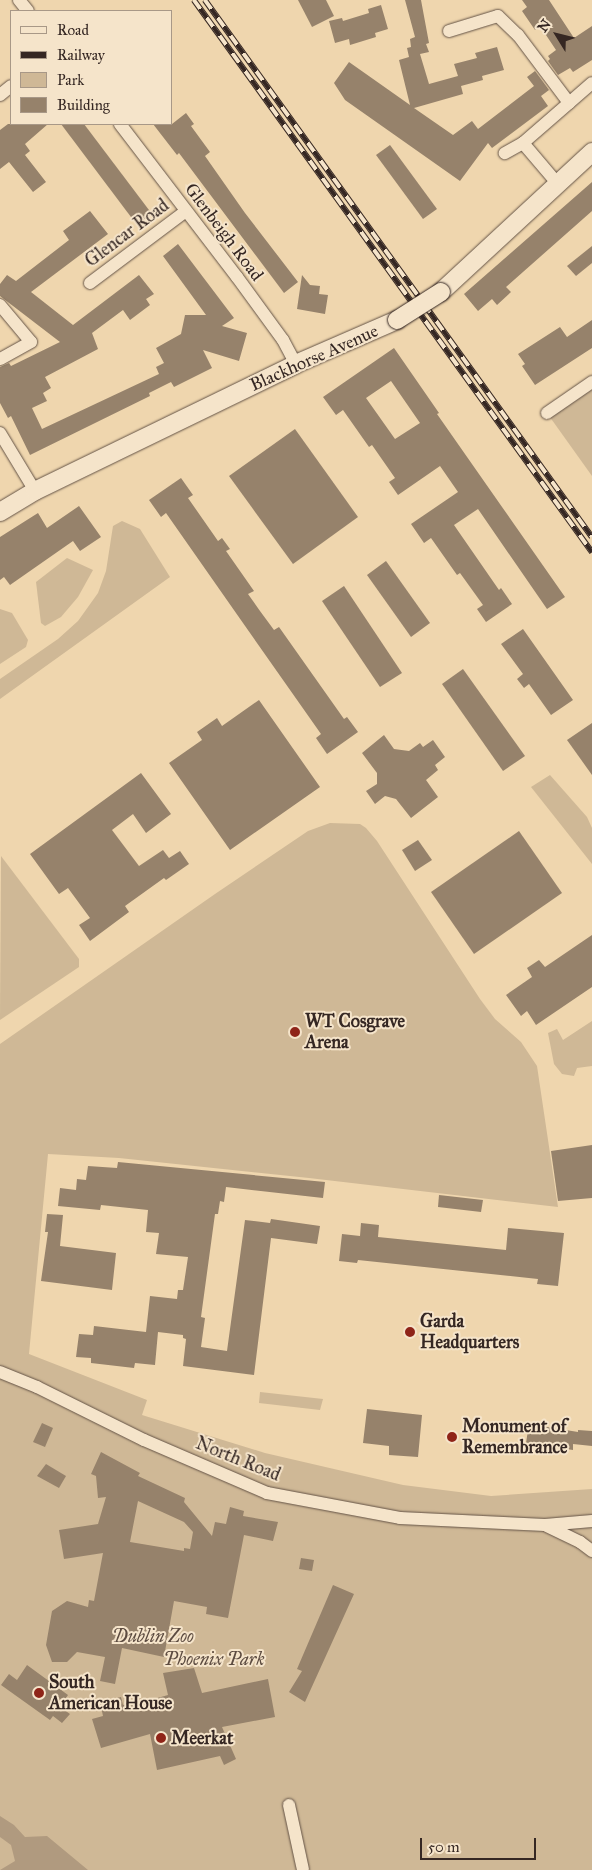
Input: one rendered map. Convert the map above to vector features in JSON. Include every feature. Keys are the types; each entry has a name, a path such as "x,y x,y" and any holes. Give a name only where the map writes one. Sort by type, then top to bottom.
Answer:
{"main road":[{"name":"Blackhorse Avenue","path":"0,512 35,491 296,364 397,320 441,292 592,152"}],"street":[{"path":"19,0 27,10"},
{"path":"449,31 498,16 518,34 569,103"},
{"path":"505,153 523,143 592,83"},
{"path":"0,95 10,87"},
{"name":"Glenbeigh Road","path":"121,125 277,332 296,364"},
{"path":"523,143 557,183"},
{"name":"Glencar Road","path":"90,283 186,211"},
{"path":"0,305 31,342 0,359"},
{"path":"547,412 592,382"},
{"path":"0,433 35,491"},
{"name":"North Road","path":"0,1372 36,1387 144,1440 267,1492 400,1518 545,1525"},
{"path":"545,1525 592,1521"},
{"path":"545,1525 580,1542 592,1551"},
{"path":"289,1806 303,1870"}],"green space":[{"path":"592,382 592,476 547,413"},
{"path":"122,521 140,529 170,577 0,699 0,679 58,639 78,621 98,593 106,571 113,526"},
{"path":"67,558 93,570 78,597 61,617 45,626 41,623 36,582"},
{"path":"0,609 12,613 28,640 26,647 0,664"},
{"path":"550,775 587,817 592,828 592,864 531,787"},
{"name":"Phoenix Park","path":"330,823 360,824 366,828 377,841 480,999 495,1019 521,1042 537,1066 558,1207 119,1158 48,1154 29,1354 147,1400 142,1415 265,1453 403,1485 491,1496 592,1489 592,1870 0,1870 0,1044 308,831"},
{"path":"1,856 79,959 79,967 0,1020"},
{"path":"592,1021 592,1066 577,1068 574,1076 562,1074 554,1064 548,1033 557,1029 563,1040"},
{"path":"260,1392 323,1399 320,1410 259,1403"}],"shaded area":[{"path":"0,1816 14,1825 25,1837 47,1836 88,1870 0,1870 15,1861 11,1845 0,1837"}],"building":[{"path":"298,0 326,0 334,16 312,27"},
{"path":"405,0 421,0 429,43 426,44 429,52 420,54 429,84 458,76 454,64 477,58 475,53 497,47 504,70 482,76 483,80 461,86 463,94 414,108 453,135 472,121 478,129 534,86 527,77 535,71 549,90 541,96 548,106 492,148 488,143 460,181 345,100 334,83 349,62 410,105 399,60 409,57 407,48 411,47 410,39 415,37"},
{"path":"522,0 549,0 574,38 592,26 592,60 573,72 570,68 558,75 548,61 550,59 548,56 556,50 540,26 535,30 522,11 527,7"},
{"path":"381,5 388,29 375,33 376,37 350,45 349,39 335,43 329,21 342,18 343,21 369,13 368,9"},
{"path":"186,113 194,124 191,126 210,152 205,156 245,213 298,282 284,293 179,153 177,155 154,125 172,124"},
{"path":"8,124 47,125 25,144 30,151 25,155 46,182 33,192 9,162 0,169 0,130"},
{"path":"62,125 85,125 152,214 137,225"},
{"path":"390,145 437,209 423,219 376,155"},
{"path":"592,182 592,211 506,287 511,292 497,305 492,299 478,311 464,294"},
{"path":"90,211 108,234 31,292 73,325 139,275 154,294 146,299 150,305 130,320 123,310 92,333 98,349 45,377 51,388 43,393 47,401 32,408 42,429 159,374 156,367 164,363 156,348 181,334 185,315 206,315 163,256 178,244 234,318 222,326 247,333 239,361 203,350 212,368 174,387 171,382 149,393 150,396 30,455 11,416 8,418 0,403 0,367 9,363 11,366 60,342 0,296 0,284 7,275 16,281 69,240 63,231"},
{"path":"592,246 592,263 576,276 567,266"},
{"path":"302,275 310,285 320,286 319,294 328,295 325,314 297,309"},
{"path":"592,320 592,348 535,385 522,366 525,364 518,354 560,327 567,337"},
{"path":"394,348 439,413 437,414 565,597 547,609 478,509 454,525 499,590 501,588 512,604 486,622 477,609 483,605 460,573 457,575 431,538 424,543 411,524 458,492 440,466 398,495 389,482 395,478 372,445 369,447 343,410 336,415 323,397","holes":["391,381 420,423 395,439 366,398"]},
{"path":"295,429 358,517 293,564 229,476"},
{"path":"181,478 193,495 188,498 218,541 222,538 230,549 226,551 254,591 248,594 274,630 279,627 344,719 347,717 358,732 327,754 316,738 321,734 166,513 161,517 149,500"},
{"path":"79,506 101,537 80,551 73,541 10,585 4,577 0,580 0,537 38,513 47,528"},
{"path":"386,561 430,623 411,637 367,575"},
{"path":"344,586 402,673 380,687 322,601"},
{"path":"523,629 573,700 551,715 529,684 524,688 517,679 523,674 501,644"},
{"path":"463,669 525,756 503,771 442,684"},
{"path":"259,700 320,787 230,850 169,763 202,740 197,732 217,718 222,726"},
{"path":"592,723 592,775 567,740"},
{"path":"384,735 394,749 409,751 420,743 423,747 433,740 445,757 435,765 438,770 426,780 438,797 411,818 396,799 385,796 375,804 366,791 377,784 377,773 362,753"},
{"path":"141,773 171,814 146,833 133,814 112,830 139,866 163,850 169,858 180,851 189,864 166,880 164,878 125,906 129,912 90,941 79,925 90,918 68,888 59,894 30,854"},
{"path":"519,831 562,893 474,954 431,892"},
{"path":"418,840 432,860 415,871 402,850"},
{"path":"592,935 592,987 536,1025 527,1011 521,1016 506,995 532,977 527,968 539,960 545,967"},
{"path":"592,1145 592,1198 558,1201 551,1151"},
{"path":"118,1162 325,1182 323,1198 226,1187 224,1202 220,1201 218,1214 215,1214 201,1317 205,1318 201,1347 227,1351 245,1220 270,1223 271,1219 320,1226 317,1244 271,1238 254,1375 183,1366 186,1339 183,1338 183,1335 158,1332 155,1365 135,1363 134,1368 91,1363 91,1358 76,1357 79,1334 93,1335 94,1326 146,1332 150,1296 177,1299 178,1290 183,1290 188,1257 156,1254 159,1233 146,1232 148,1210 101,1205 100,1210 58,1206 60,1188 76,1190 77,1179 86,1180 88,1166 117,1168"},
{"path":"439,1195 483,1200 481,1212 438,1207"},
{"path":"47,1214 63,1215 60,1246 116,1253 112,1290 41,1281 48,1232 45,1232"},
{"path":"361,1223 379,1225 378,1237 506,1250 508,1228 564,1233 558,1286 537,1284 538,1279 358,1260 357,1263 339,1261 342,1234 360,1236"},
{"path":"367,1409 422,1415 418,1457 389,1455 389,1446 363,1443"},
{"path":"42,1423 53,1428 45,1447 33,1442"},
{"path":"529,1424 578,1432 578,1430 592,1431 592,1446 573,1444 573,1450 526,1443"},
{"path":"101,1452 140,1473 138,1476 185,1498 184,1502 212,1536 215,1522 226,1524 230,1507 244,1511 243,1516 278,1522 273,1541 244,1535 228,1618 206,1614 207,1607 174,1601 164,1657 122,1648 115,1684 100,1681 105,1657 77,1652 67,1662 52,1662 46,1645 52,1611 67,1601 88,1607 89,1600 94,1601 103,1553 64,1559 59,1530 98,1524 106,1497 98,1498 96,1476 91,1474","holes":["138,1501 184,1522 193,1532 190,1549 184,1548 184,1551 130,1542"]},
{"path":"46,1464 66,1476 59,1488 37,1476"},
{"path":"301,1558 314,1560 312,1571 299,1569"},
{"path":"333,1585 354,1594 305,1702 289,1692 302,1671 297,1669"},
{"name":"South American House","path":"27,1665 68,1695 60,1707 70,1714 62,1723 53,1716 50,1720 1,1685 9,1674 17,1680"},
{"path":"194,1668 202,1693 268,1679 275,1717 222,1727 236,1759 224,1765 220,1756 157,1770 150,1734 101,1748 92,1719 103,1716 100,1702 121,1697 123,1705 132,1702 133,1705 168,1695 163,1673"}],"railway":[{"path":"194,0 592,552"},
{"path":"205,0 592,537"}],"place":[{"name":"WT Cosgrave Arena","path":"295,1032"},
{"name":"Garda Headquarters","path":"410,1332"},
{"name":"Monument of Remembrance","path":"452,1437"},
{"name":"South American House","path":"39,1693"},
{"name":"Meerkat","path":"161,1738"}],"park label":[{"name":"Dublin Zoo","path":"153,1636"}]}
